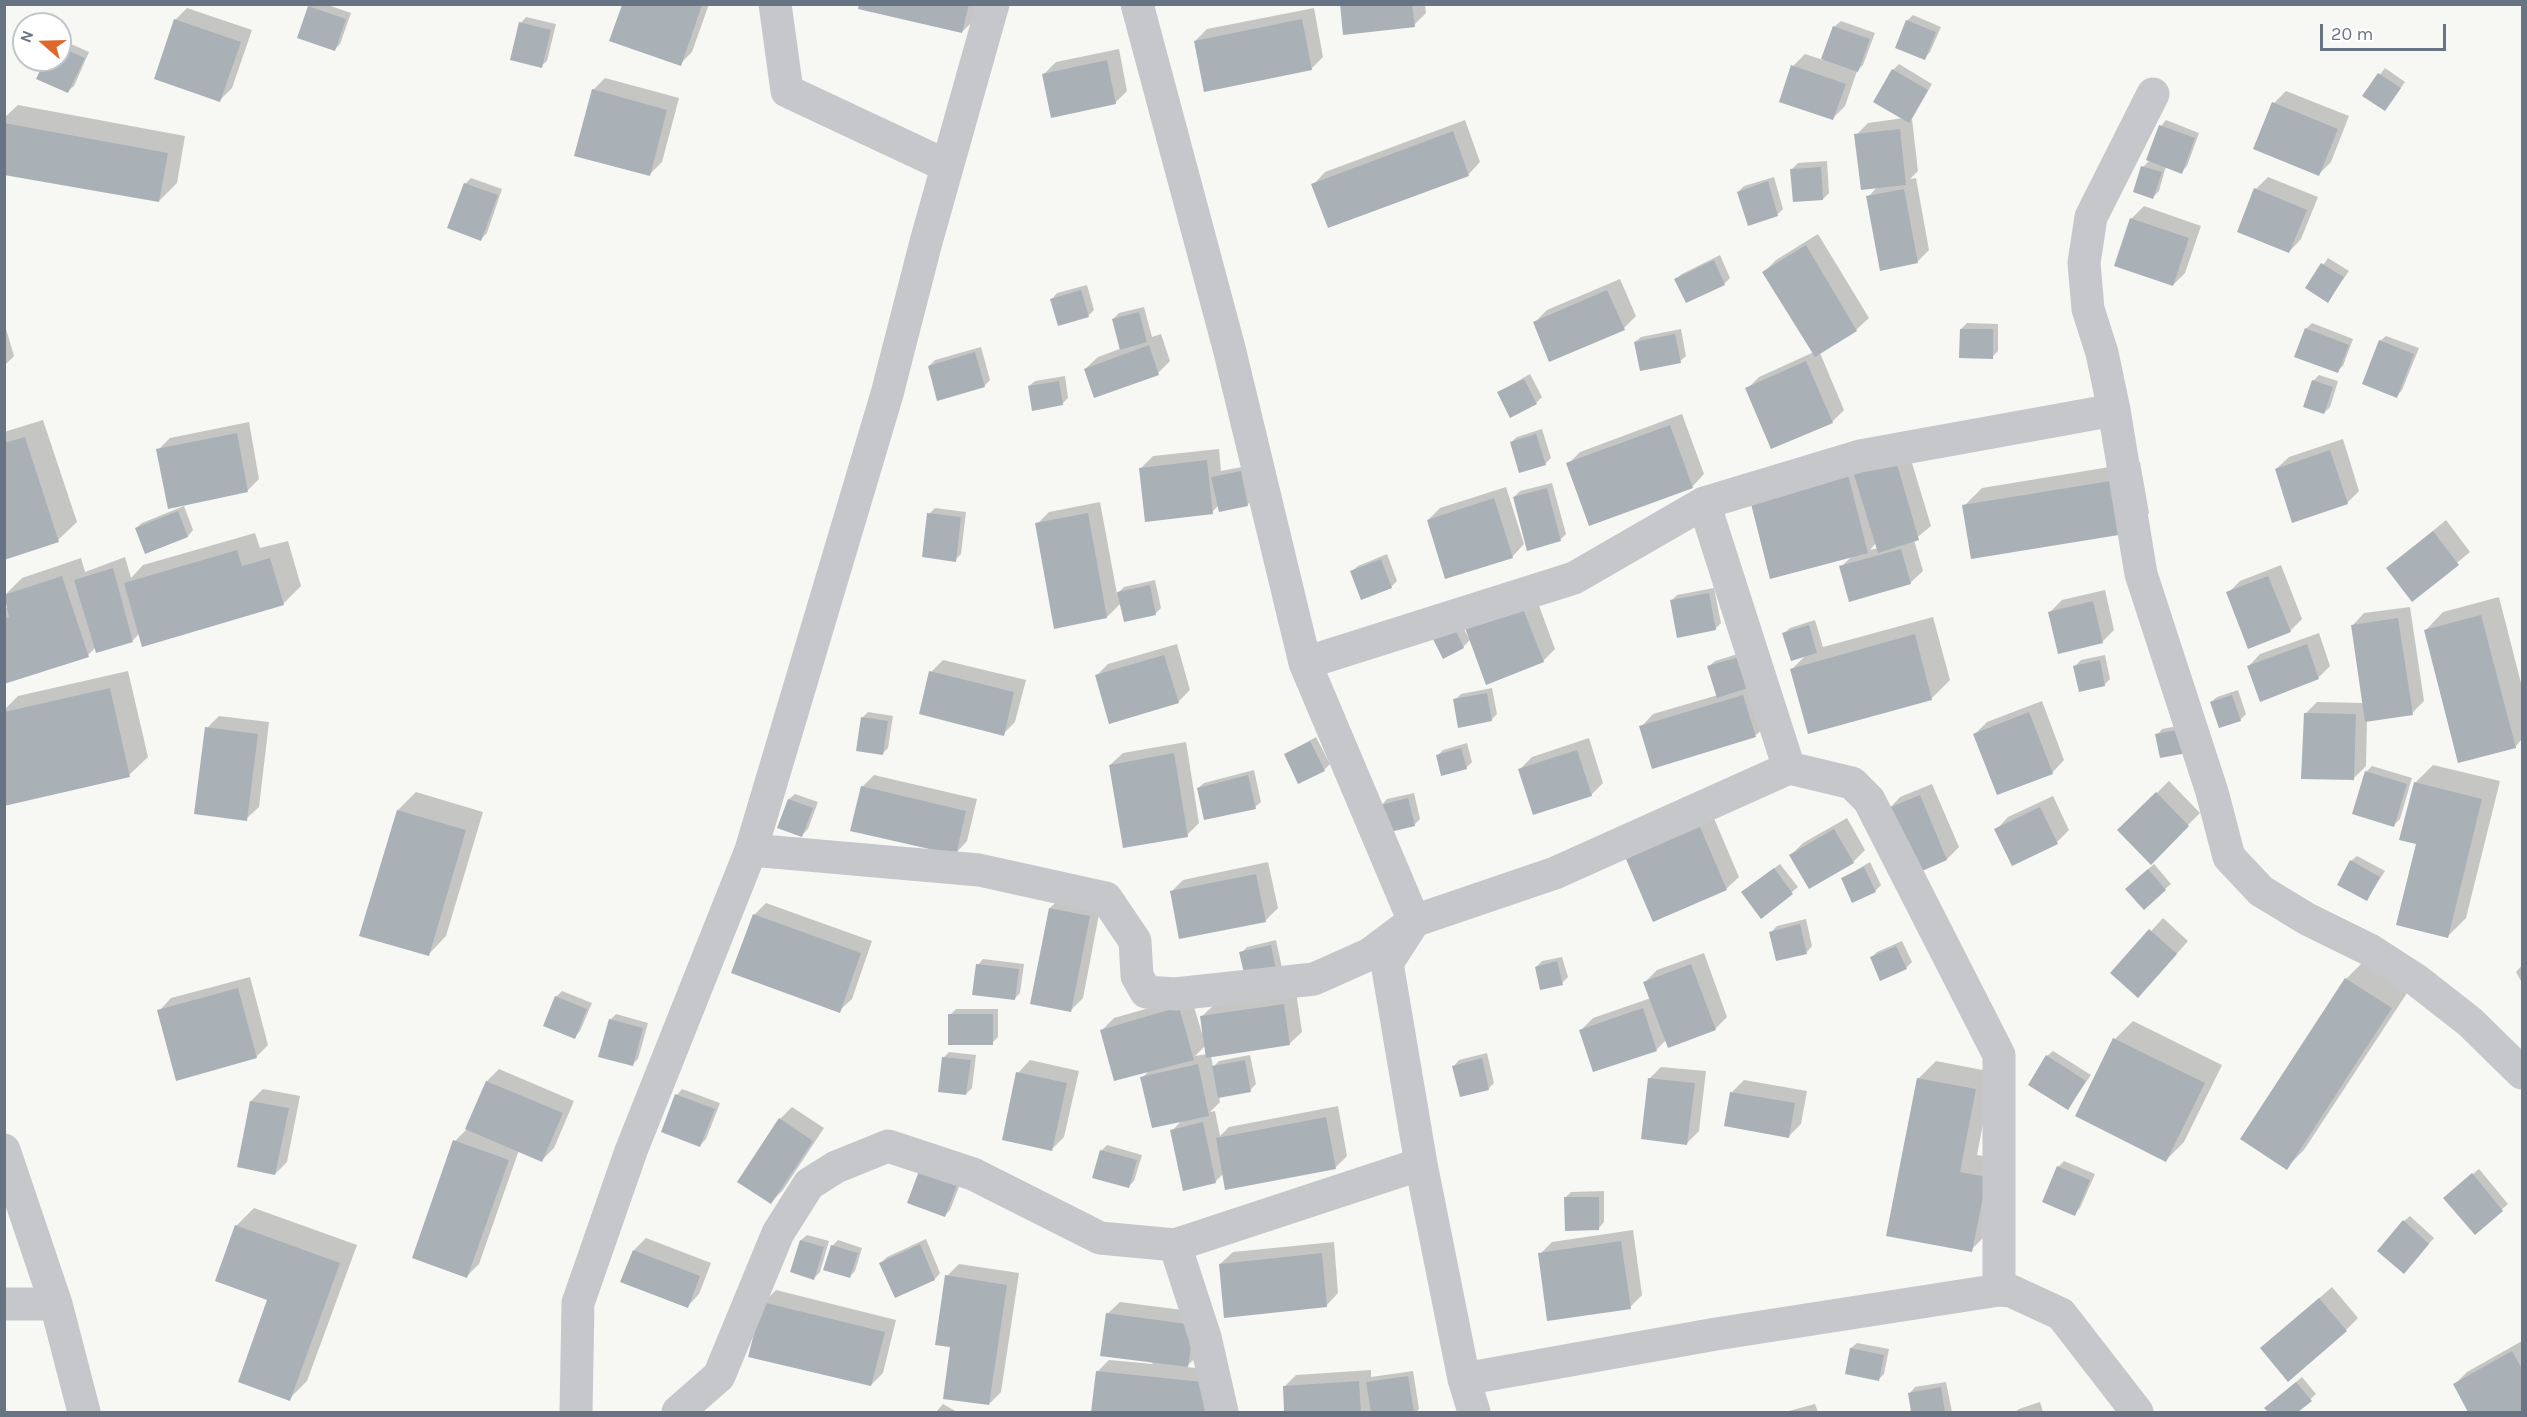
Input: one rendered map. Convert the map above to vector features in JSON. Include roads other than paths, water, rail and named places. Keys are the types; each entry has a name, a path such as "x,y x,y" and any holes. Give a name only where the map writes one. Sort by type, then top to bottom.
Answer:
{"street":[{"path":"775,4 787,91 947,166"},
{"path":"576,1413 578,1303 632,1151 751,850 887,394 947,166 993,4"},
{"path":"1137,4 1229,348 1305,663 1414,921"},
{"path":"2153,94 2091,217 2084,263 2088,309 2102,353 2114,410 2141,574 2212,792 2229,857 2261,891 2307,919 2370,950 2415,979 2470,1022 2523,1073"},
{"path":"1305,663 1574,578 1704,503 1860,456 2114,410"},
{"path":"1704,503 1790,768"},
{"path":"751,850 979,870 1106,898 1135,941 1137,976 1146,992 1175,994 1314,979 1370,954 1414,921 1555,873 1790,768 1852,783 1869,800 1999,1055 1999,1290"},
{"path":"1414,921 1387,963 1421,1164 1464,1379 1474,1413"},
{"path":"678,1413 720,1376 778,1233 809,1184 836,1167 888,1146 973,1174 1100,1238 1174,1245 1421,1164"},
{"path":"4,1150 56,1304 84,1413"},
{"path":"1174,1245 1205,1337 1222,1413"},
{"path":"1464,1379 1716,1334 1999,1290 2011,1291 2061,1314 2137,1413"},
{"path":"4,1304 56,1304"}]}
